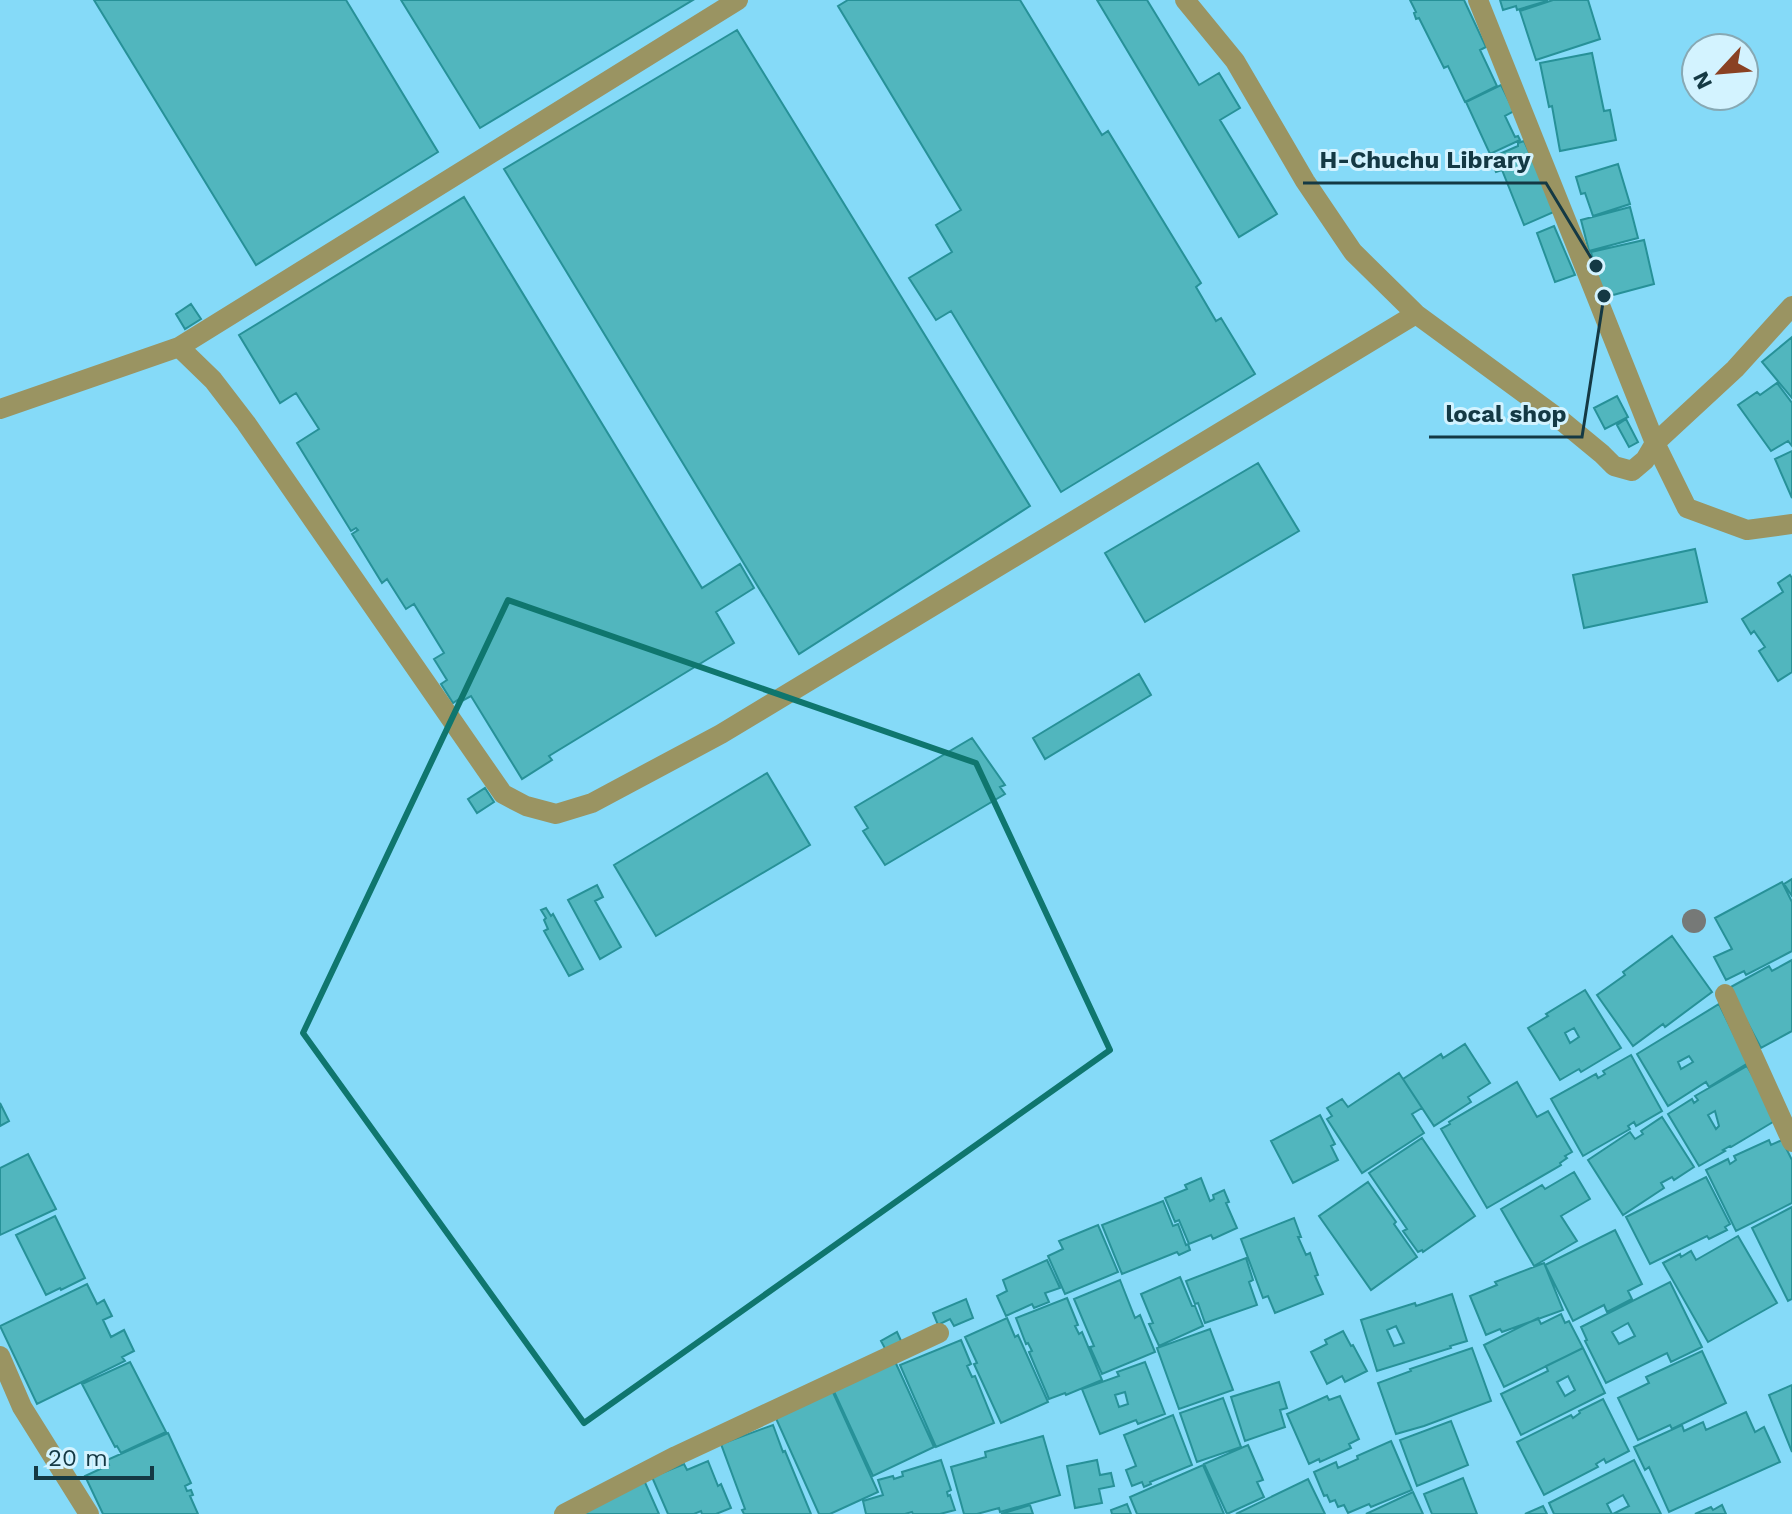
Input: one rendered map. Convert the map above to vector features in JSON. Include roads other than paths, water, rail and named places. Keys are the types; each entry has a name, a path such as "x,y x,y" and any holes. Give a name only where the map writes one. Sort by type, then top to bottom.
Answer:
{"street":[{"path":"0,409 179,347 738,0"},
{"path":"1185,0 1235,61 1305,181 1353,252 1416,314 1562,421 1614,466 1632,471 1645,460 1655,443 1735,369 1792,306"},
{"path":"1478,0 1655,443 1687,508 1747,530 1792,524"},
{"path":"179,347 213,380 246,423 503,794 526,806 556,814 592,803 721,734 1416,314"},
{"path":"1725,994 1792,1142"},
{"path":"564,1514 676,1456 939,1333"},
{"path":"0,1356 22,1407 89,1514"}],"place":[{"name":"H-Chuchu Library","path":"1596,266"},
{"name":"local shop","path":"1604,296"}]}
